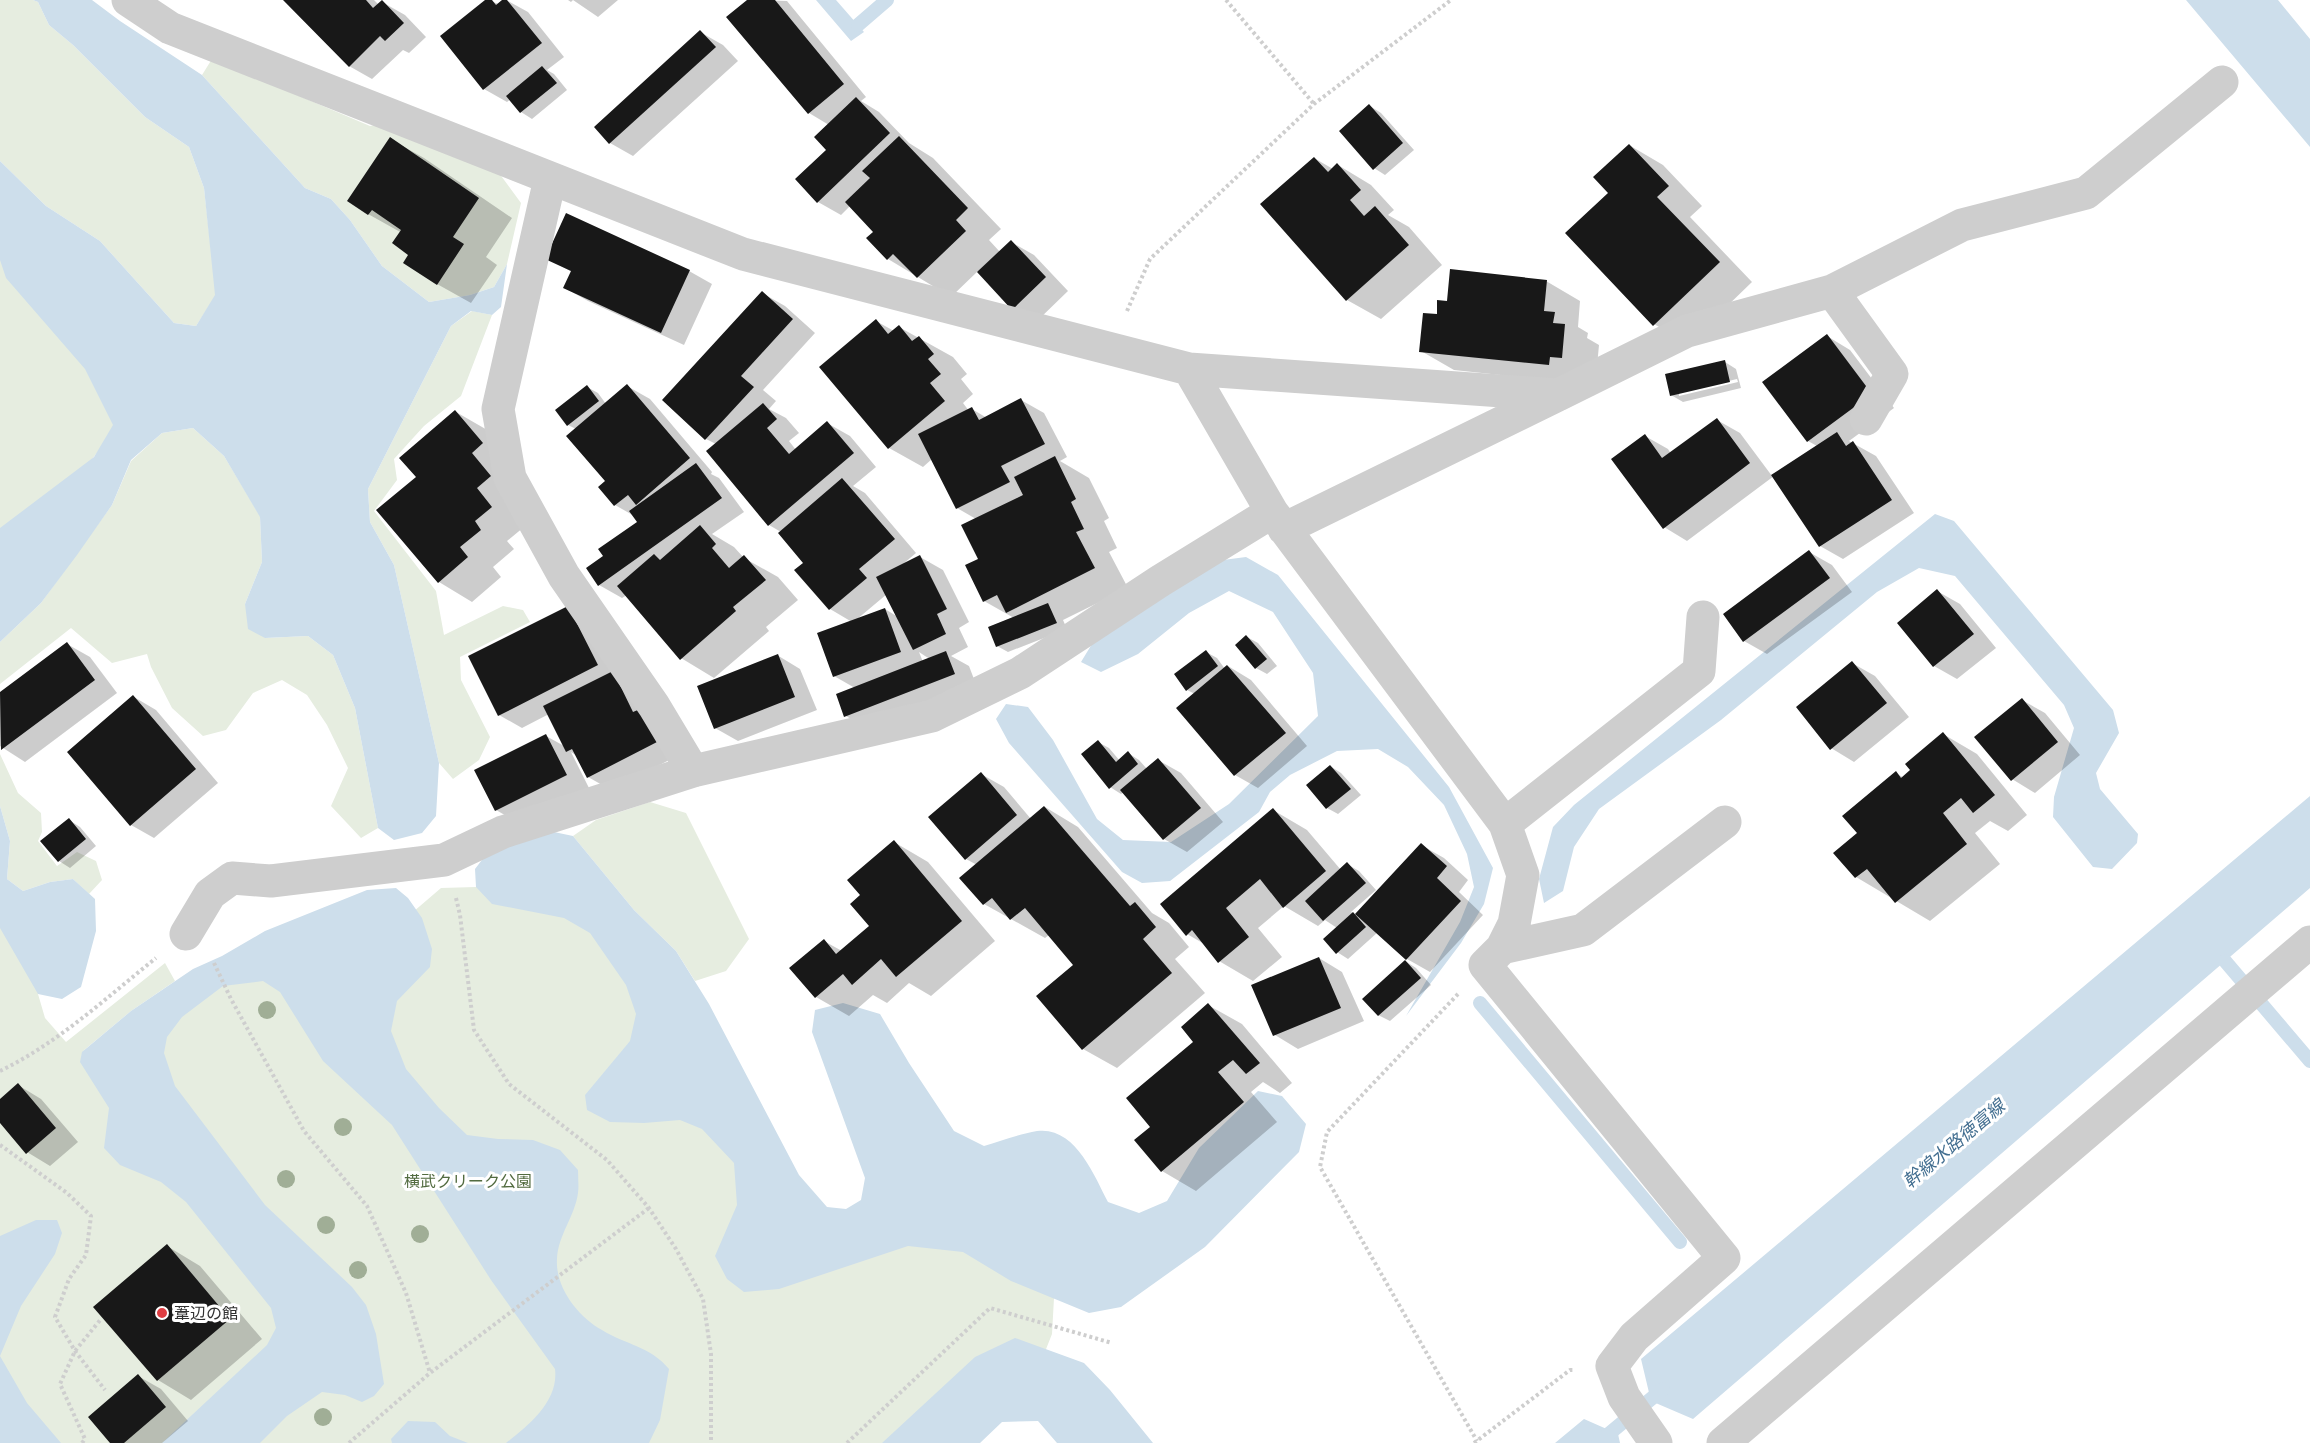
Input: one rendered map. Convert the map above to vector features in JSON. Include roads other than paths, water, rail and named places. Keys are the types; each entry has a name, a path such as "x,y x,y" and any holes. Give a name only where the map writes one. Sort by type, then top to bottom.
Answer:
{"street":[{"path":"128,0 170,28 743,254 1189,369 1558,395"},
{"path":"186,934 210,894 232,878 271,881 444,860 503,832 693,771 932,716 1020,673 1160,581 1278,520 1558,395 1686,332 1832,291 1962,225 2086,193 2222,82"},
{"path":"550,179 498,409 510,478 564,576 654,706 693,771"},
{"path":"1832,291 1892,374 1866,419"},
{"path":"1189,369 1278,520 1505,824 1524,875 1514,924 1494,957"},
{"path":"1505,824 1699,671 1703,617"},
{"path":"1494,957 1582,930 1725,822"},
{"path":"1723,1443 2310,942"},
{"path":"1494,957 1724,1258 1634,1337 1612,1366 1624,1397 1656,1443"}],"water":[{"path":"33,0 92,0 202,75 305,188 331,199 350,220 382,266 429,302 470,295 494,287 507,264 501,307 492,315 471,311 451,326 368,489 370,522 394,565 439,763 436,816 422,833 394,840 378,828 355,708 333,655 308,636 265,638 248,629 245,604 262,562 260,517 224,456 193,428 162,433 131,460 112,505 77,555 41,603 0,642 0,528 94,457 113,425 85,369 6,278 0,260 0,161 46,206 100,241 174,323 196,326 215,295 204,188 189,147 145,117 73,45 49,25 38,2"},
{"path":"816,0 836,0 864,32 851,41"},
{"path":"2186,0 2278,0 2310,39 2310,147"},
{"path":"1935,514 1954,521 2113,710 2119,733 2096,773 2100,789 2138,834 2137,843 2112,869 2093,867 2053,817 2054,797 2074,728 2064,705 1955,576 1919,568 1877,592 1721,720 1599,809 1574,847 1563,891 1544,903 1539,879 1553,827 1574,805"},
{"path":"1246,557 1278,575 1449,787 1493,868 1484,904 1461,943 1406,1016 1460,922 1474,887 1467,854 1444,805 1408,767 1378,749 1337,751 1290,775 1270,792 1259,812 1170,881 1142,883 1122,872 1009,743 996,719 1006,704 1028,707 1053,740 1097,819 1123,840 1171,842 1229,804 1318,716 1313,673 1273,612 1229,591 1189,613 1138,654 1101,672 1081,662 1095,639 1223,560"},
{"path":"2310,796 2310,888 1693,1419 1651,1401 1641,1359"},
{"path":"0,806 10,841 7,879 23,891 50,882 73,879 95,899 96,931 81,987 62,999 38,994 0,928"},
{"path":"554,832 573,836 634,910 676,951 709,1004 799,1175 827,1207 846,1209 861,1200 865,1178 812,1032 815,1010 843,1003 880,1014 954,1131 984,1146 1037,1131 1062,1136 1082,1154 1108,1202 1139,1213 1167,1201 1199,1148 1258,1091 1282,1096 1306,1124 1299,1152 1205,1247 1121,1307 1089,1313 1011,1281 963,1252 908,1246 779,1289 744,1292 727,1279 715,1256 737,1205 734,1163 702,1129 680,1120 644,1123 610,1122 587,1110 585,1095 630,1041 636,1014 626,985 590,933 564,918 492,904 476,887 475,869 488,852"},
{"path":"396,888 408,898 422,918 432,949 430,967 397,1001 391,1031 406,1069 439,1108 467,1135 533,1140 560,1150 578,1170 576,1201 558,1250 557,1270 564,1290 585,1317 611,1335 654,1355 669,1369 660,1420 649,1443 506,1443 533,1420 547,1402 555,1381 555,1369 491,1280 392,1125 323,1061 280,992 263,981 223,986 182,1017 167,1037 164,1053 175,1086 265,1205 352,1287 366,1305 376,1334 384,1384 374,1396 362,1402 345,1395 322,1392 287,1416 260,1443 162,1443 267,1345 276,1328 271,1308 186,1202 161,1182 120,1165 104,1148 109,1108 80,1062 82,1052 131,1011 193,969 222,956 265,931 367,890"},
{"path":"36,1220 57,1220 62,1233 55,1254 21,1306 0,1356 0,1236"},
{"path":"1015,1338 1084,1363 1110,1390 1153,1443 1057,1443 1038,1421 1002,1422 980,1443 882,1443 975,1357"},
{"path":"0,1356 27,1403 61,1443 0,1443"},
{"path":"1584,1419 1618,1434 1620,1443 1555,1443"},
{"path":"408,1421 435,1422 450,1436 468,1443 392,1443 391,1439"}],"waterway":[{"path":"858,25 887,0"},
{"path":"2225,961 2310,1061"},
{"path":"1480,1003 1680,1242"},
{"name":"幹線水路徳富線","path":"1598,1443 1663,1389"}],"place":[{"name":"葦辺の館","path":"162,1313"}],"park label":[{"name":"横武クリーク公園","path":"468,1181"}]}
